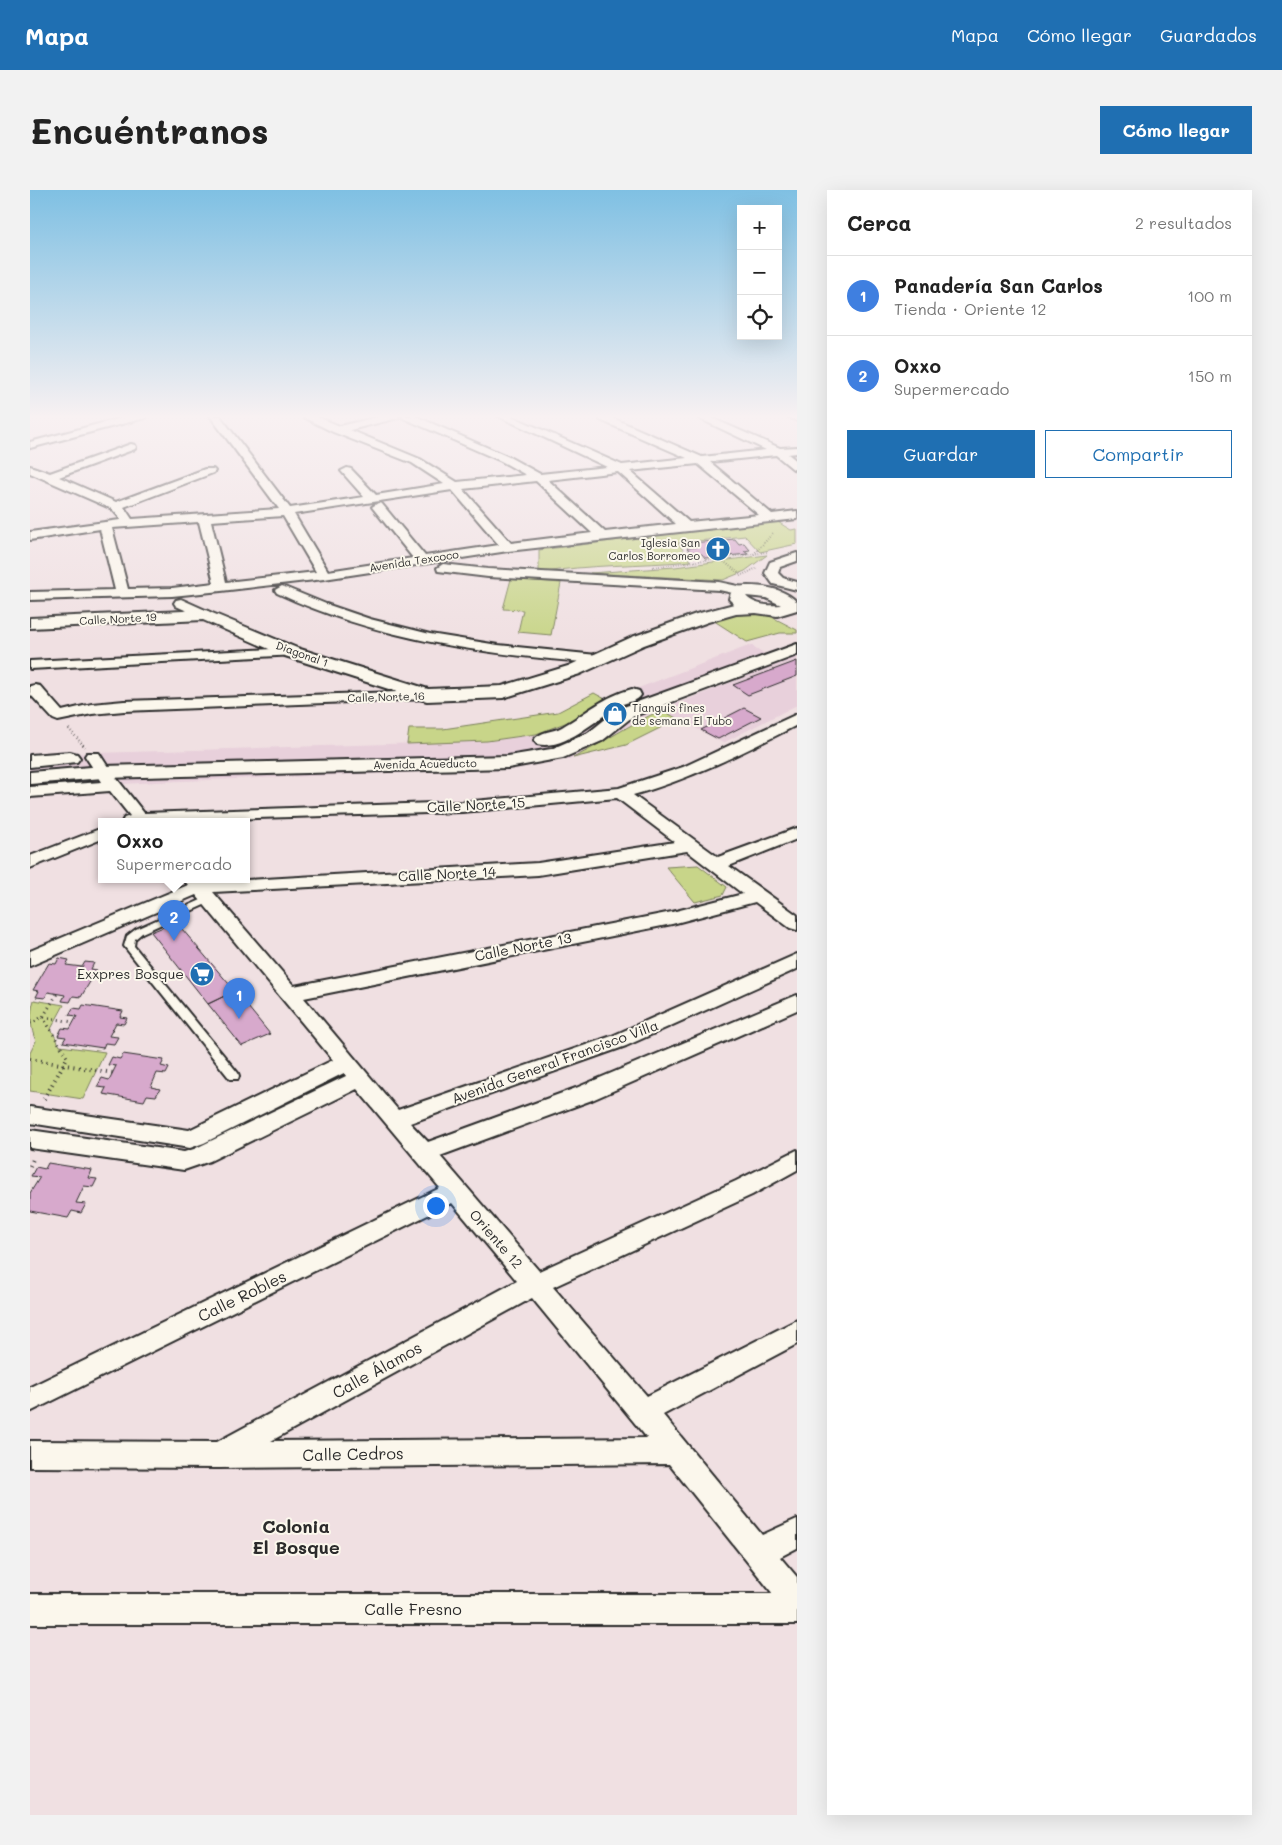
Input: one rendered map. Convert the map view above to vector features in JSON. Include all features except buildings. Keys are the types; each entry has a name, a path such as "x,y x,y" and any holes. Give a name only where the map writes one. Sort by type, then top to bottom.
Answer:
{"street":[{"path":"83,492 116,506 125,516 126,523"},
{"path":"116,506 153,492"},
{"path":"272,492 287,512 324,575"},
{"path":"366,492 422,560"},
{"path":"30,536 105,525 204,519 376,503 428,492"},
{"path":"460,492 508,546"},
{"path":"555,492 601,535"},
{"path":"647,492 686,526"},
{"path":"738,492 770,518"},
{"name":"Avenida Texcoco","path":"30,596 172,592 221,587 324,575 508,546 797,515"},
{"path":"204,519 221,587"},
{"path":"105,525 123,594"},
{"path":"700,585 742,590 750,587 757,580 797,557"},
{"path":"443,568 488,573 719,586 742,590"},
{"path":"775,571 778,581 794,595"},
{"path":"766,604 775,571"},
{"path":"282,590 336,613 423,636 541,656 597,660"},
{"path":"742,590 744,604 766,604 797,623"},
{"name":"Calle Norte 16","path":"702,618 742,590"},
{"name":"Calle Norte 16","path":"58,716 92,709 124,706 504,692 574,670 638,641 702,618 735,609 766,604 784,610 790,608 794,595"},
{"name":"Diagonal 1","path":"181,602 291,652 427,695"},
{"name":"Calle Norte 19","path":"30,623 205,614"},
{"name":"Avenida Acueducto","path":"30,778 104,771 500,748 540,741 567,732 614,701 797,638"},
{"name":"Avenida Acueducto","path":"30,761 104,771 508,762 556,754 595,737 625,713 797,649"},
{"path":"30,665 291,652"},
{"path":"32,690 58,716"},
{"name":"Calle Norte 15","path":"207,818 462,807 586,798 620,793 639,789 705,765 797,720"},
{"path":"104,771 136,818"},
{"name":"Avenida Acueducto","path":"30,792 104,771"},
{"path":"620,793 692,845 756,896 797,924"},
{"path":"716,864 797,833"},
{"path":"30,862 98,835"},
{"name":"Calle Norte 14","path":"30,959 201,889 538,869 692,845"},
{"name":"Oriente 12","path":"201,889 394,1120 643,1412 797,1600"},
{"name":"Calle Norte 13","path":"289,994 672,918 756,896"},
{"name":"Avenida General Francisco Villa","path":"394,1120 619,1041 797,961"},
{"path":"424,1153 584,1094 797,1002"},
{"path":"32,1116 190,1139 354,1070"},
{"path":"30,1139 184,1161 202,1155 354,1070"},
{"name":"Calle Álamos","path":"219,1456 535,1284 744,1188 797,1159"},
{"name":"Calle Robles","path":"30,1400 455,1191"},
{"path":"643,1412 797,1332"},
{"name":"Calle Cedros","path":"30,1454 219,1456 675,1451"},
{"path":"759,1552 797,1533"},
{"name":"Calle Fresno","path":"30,1609 797,1609"}],"lane":[{"path":"201,889 139,930 130,938 129,946 234,1076"}],"path":[{"path":"754,554 755,550 768,542 774,532 768,524 770,518"},
{"path":"643,567 721,559 771,551"},
{"path":"721,559 742,590"},
{"path":"742,590 763,566 775,571"},
{"path":"719,586 742,590"},
{"path":"58,716 104,771"},
{"path":"30,1023 43,1017 57,994"},
{"path":"43,1017 73,1022"},
{"path":"32,1116 67,1058 43,1017"},
{"path":"30,1060 113,1073"}],"shaded area":[{"name":"Tianguis fines de semana El Tubo","path":"751,645 778,662 656,709 602,743 573,758 518,768 156,782 30,790 30,757 62,754 487,741 536,734 565,723 607,700"},
{"path":"797,656 797,705 723,743 662,710"}],"green space":[{"path":"776,521 791,530 797,529 797,544 760,552 745,536 678,543 691,561 577,568 539,573 539,550"},
{"path":"767,555 745,571 723,580 590,573 675,567"},
{"path":"511,579 561,583 551,635 518,632 523,610 503,609"},
{"path":"732,610 770,616 797,630 797,633 780,633 747,642 708,617"},
{"path":"594,693 607,700 565,723 536,734 487,741 407,744 409,729 443,729 558,712"},
{"path":"662,710 678,719 626,745 573,758 639,721"},
{"path":"698,865 727,887 723,895 695,902 666,867"},
{"path":"34,1000 64,1005 51,1029 60,1046 105,1052 83,1099 30,1091 30,1053 36,1041 31,1021"}],"place":[{"name":"Iglesia San Carlos Borromeo","path":"718,549"},
{"name":"Tianguis fines de semana El Tubo","path":"615,714"},
{"name":"Oxxo","path":"174,941"},
{"name":"Exxpres Bosque","path":"202,974"},
{"name":"Panadería San Carlos","path":"239,1019"}],"district":[{"name":"Colonia El Bosque","path":"296,1537"}]}
